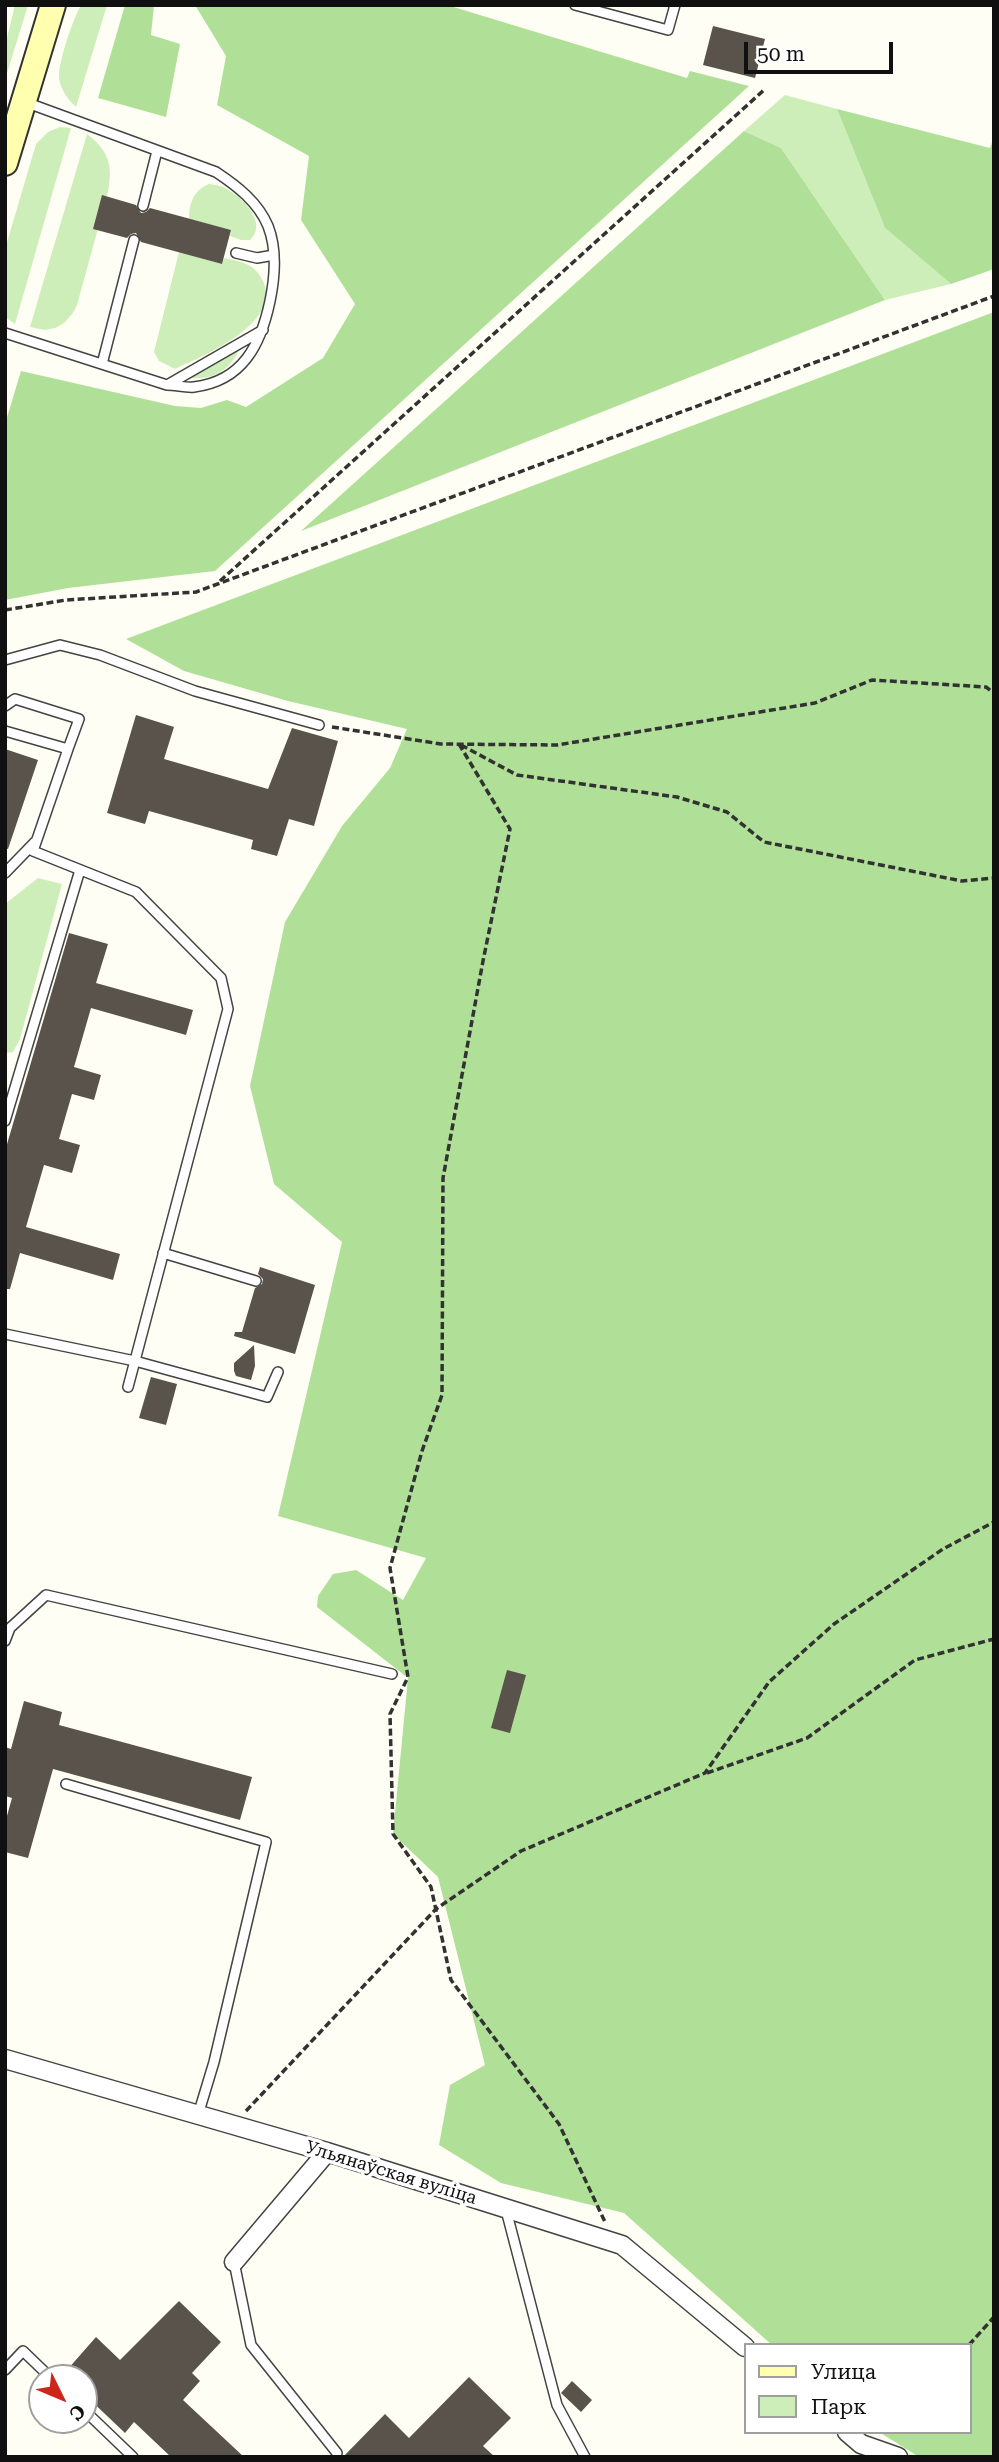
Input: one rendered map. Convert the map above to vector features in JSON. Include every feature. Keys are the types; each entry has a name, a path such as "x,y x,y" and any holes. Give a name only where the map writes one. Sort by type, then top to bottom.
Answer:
{"main road":[{"path":"5,163 53,5"}],"street":[{"name":"Ульянаўская вуліца","path":"5,2059 327,2152 622,2245 744,2346"},
{"path":"234,2262 327,2152"},
{"path":"849,2434 861,2444 898,2457"}],"lane":[{"path":"575,5 668,30 675,5"},
{"path":"5,332 167,385 193,387 218,381 234,372 250,356 264,330 273,285 274,255 268,226 241,189 216,172 24,102"},
{"path":"143,206 157,151"},
{"path":"102,363 134,240"},
{"path":"236,253 257,258 274,255"},
{"path":"167,385 264,330"},
{"path":"5,660 60,645 100,655 195,691 319,724"},
{"path":"5,706 15,699 79,719 33,851 136,892 221,978 228,1009 128,1387"},
{"path":"5,731 68,749"},
{"path":"5,873 36,840"},
{"path":"5,1121 80,870"},
{"path":"163,1253 256,1281"},
{"path":"5,1334 135,1362 267,1397 278,1372"},
{"path":"5,1641 10,1628 46,1594 392,1674"},
{"path":"66,1784 266,1842 214,2062 198,2115"},
{"path":"506,2208 557,2405 585,2457"},
{"path":"234,2262 251,2346 337,2456"},
{"path":"5,2370 23,2351 36,2364"},
{"path":"98,2423 133,2457"}],"path":[{"path":"218,584 764,90"},
{"path":"5,610 66,600 196,592 994,296"},
{"path":"319,724 441,744 557,745 815,704 872,680 986,687 994,692"},
{"path":"459,744 517,775 677,797 727,812 764,842 962,881 994,878"},
{"path":"459,744 510,829 443,1178 442,1395 422,1451 390,1568 408,1677 390,1714 393,1835 431,1887 451,1980 559,2124 615,2243"},
{"path":"705,1773 769,1682 834,1624 943,1549 994,1522"},
{"path":"232,2125 436,1909 520,1851 705,1773 807,1738 915,1660 994,1639"},
{"path":"971,2343 994,2317"}],"green space":[{"path":"15,5 28,5 5,80 5,46"},
{"path":"81,5 107,5 76,107 64,92 59,74 67,39"},
{"path":"125,5 154,5 151,35 180,44 166,117 98,98"},
{"path":"195,5 447,5 687,78 690,71 749,86 215,571 68,588 5,600 5,424 21,371 175,406 201,408 227,400 246,407 323,358 355,304 301,220 309,156 217,105 226,56"},
{"path":"785,95 837,109 885,228 951,284 885,300 781,148 744,131"},
{"path":"837,109 990,148 994,137 994,269 951,284 885,228"},
{"path":"60,127 71,128 15,324 5,317 5,249 36,144 48,132"},
{"path":"744,131 781,148 885,300 301,531"},
{"path":"87,134 105,153 110,174 108,192 77,305 64,323 55,328 45,330 30,327"},
{"path":"209,184 228,189 248,207 256,227 250,240 230,236 231,230 189,219 193,198"},
{"path":"179,252 222,264 224,258 247,264 256,270 263,281 266,296 262,311 237,336 175,369 159,361 154,352"},
{"path":"994,312 994,2457 919,2457 882,2434 971,2434 971,2343 770,2343 624,2213 501,2183 439,2145 450,2085 485,2065 438,1877 393,1834 408,1678 317,1607 318,1596 333,1574 356,1570 403,1600 426,1558 278,1516 342,1242 274,1184 250,1086 285,922 342,826 390,768 407,729 288,701 184,671 126,639"},
{"path":"239,350 230,364 219,373 190,378"},
{"path":"38,878 62,884 20,1039 13,1052 5,1053 5,904"}],"building":[{"path":"713,26 765,39 755,78 703,65"},
{"path":"102,195 136,205 141,213 150,208 231,230 222,264 141,242 136,233 127,238 93,229"},
{"path":"136,715 174,727 164,759 268,789 292,728 338,741 314,826 289,819 277,856 251,849 253,840 149,811 145,824 107,813"},
{"path":"5,749 38,760 8,849 5,848"},
{"path":"69,933 108,944 96,983 193,1010 186,1035 91,1008 74,1067 101,1075 94,1100 72,1094 59,1139 80,1145 72,1173 44,1165 26,1227 120,1254 113,1280 20,1253 10,1289 5,1289 5,1151"},
{"path":"260,1267 315,1285 295,1354 234,1336 235,1332 242,1332 255,1288 262,1284 263,1279 258,1274"},
{"path":"254,1345 255,1366 251,1380 236,1376 234,1363"},
{"path":"151,1377 177,1384 166,1425 139,1418"},
{"path":"507,1670 526,1675 510,1733 491,1728"},
{"path":"24,1701 62,1712 59,1725 252,1777 240,1820 53,1769 28,1858 5,1852 5,1823 12,1798 5,1796 5,1747 11,1749"},
{"path":"179,2301 221,2342 192,2373 200,2381 183,2400 244,2457 171,2457 134,2422 125,2433 98,2407 98,2364 72,2364 96,2337 120,2360"},
{"path":"469,2377 511,2418 483,2446 495,2457 343,2457 385,2414 409,2438"},
{"path":"572,2381 592,2400 581,2412 561,2393"}]}
